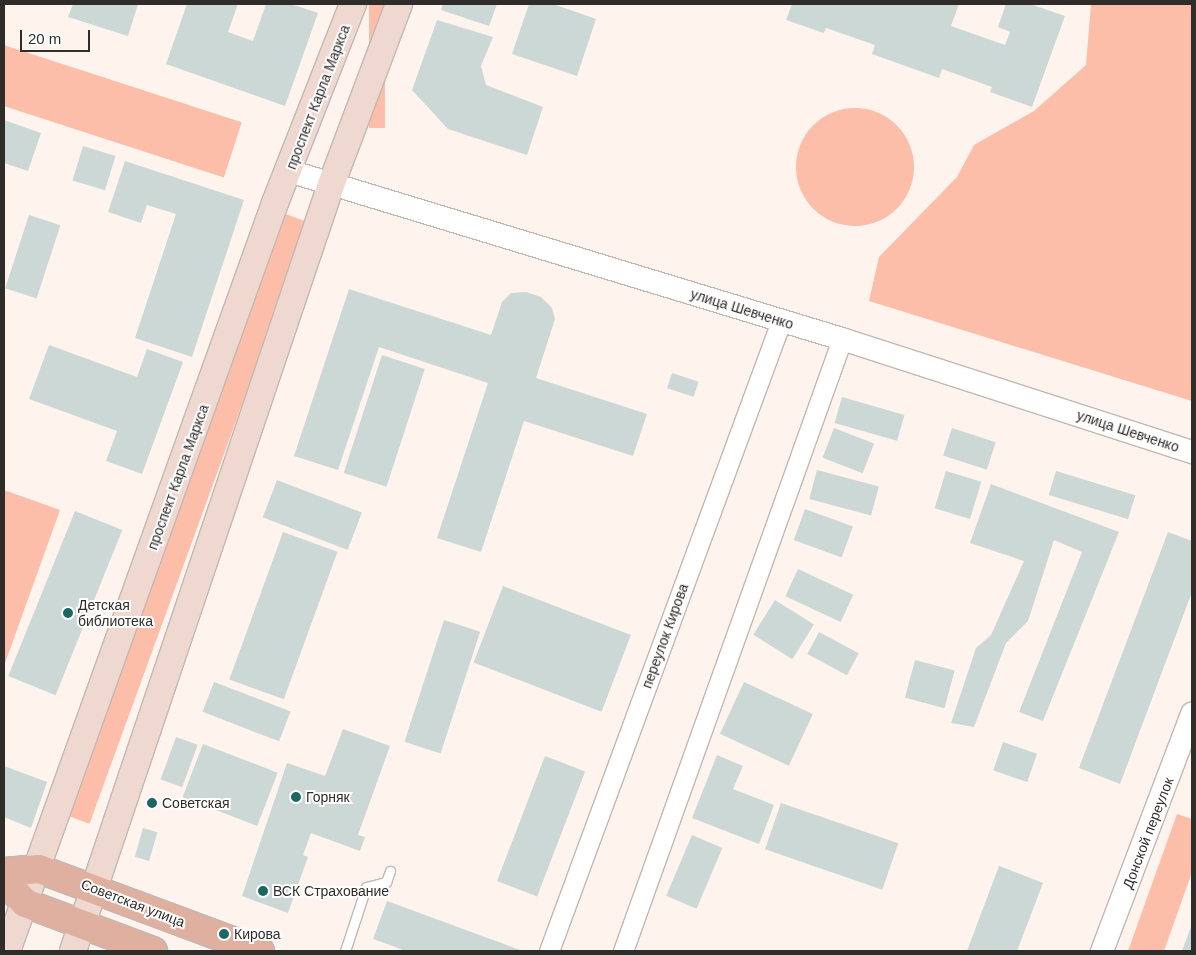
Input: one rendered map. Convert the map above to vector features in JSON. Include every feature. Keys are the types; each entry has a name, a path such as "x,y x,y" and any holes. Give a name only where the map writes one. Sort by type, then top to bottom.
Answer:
{"main road":[{"name":"проспект Карла Маркса","path":"7,951 39,869 275,203 290,171 353,4"},
{"path":"72,951 331,184 399,4"},
{"name":"Советская улица","path":"4,872 39,869 94,887 260,951"},
{"path":"4,881 25,904 153,951"}],"street":[{"name":"улица Шевченко","path":"290,171 842,339 1192,452"},
{"name":"переулок Кирова","path":"549,951 781,321"},
{"path":"623,951 842,339"},
{"name":"Донской переулок","path":"1102,951 1192,714"}],"lane":[{"path":"345,951 366,887 386,882 390,872"}],"shaded area":[{"path":"369,4 385,4 385,128 369,128"},
{"path":"1091,4 1192,4 1192,401 869,301 879,257 957,177 974,145 1034,111 1086,65"},
{"path":"4,45 242,122 224,177 4,106"},
{"path":"855,108 867,109 878,113 897,125 909,144 913,155 913,179 909,190 897,209 878,221 867,225 855,226 843,225 832,221 813,209 801,190 797,179 796,167 797,155 801,144 813,125 832,113 843,109"},
{"path":"283,213 308,222 89,824 64,814"},
{"path":"4,490 60,510 4,666"},
{"path":"1177,814 1192,819 1192,872 1164,951 1128,951"}],"building":[{"path":"73,4 138,4 128,36 68,17"},
{"path":"187,4 238,4 228,32 253,41 266,4 291,4 318,13 285,106 166,64"},
{"path":"443,4 497,4 489,26 441,10"},
{"path":"529,4 553,4 596,19 577,76 512,54"},
{"path":"792,4 959,4 951,26 1005,45 1010,32 998,27 1006,4 1030,4 1065,16 1032,107 990,92 992,87 942,69 939,78 872,54 875,45 826,28 824,33 786,20"},
{"path":"437,20 493,37 481,66 486,85 543,107 527,155 448,129 412,90"},
{"path":"4,120 41,133 28,171 4,163"},
{"path":"83,146 116,156 105,190 72,180"},
{"path":"125,161 244,200 192,357 135,338 176,214 147,205 141,223 108,212"},
{"path":"29,215 60,225 37,298 5,288"},
{"path":"349,289 491,335 502,302 511,293 526,292 541,297 552,308 555,319 536,378 647,414 633,456 524,421 481,552 437,538 488,383 379,347 338,470 294,456"},
{"path":"49,345 137,377 147,349 183,362 142,474 106,461 117,431 29,399"},
{"path":"382,355 425,369 386,487 344,473"},
{"path":"672,373 699,382 694,397 667,388"},
{"path":"842,397 904,415 897,441 835,423"},
{"path":"834,428 874,443 863,473 823,458"},
{"path":"952,428 996,442 987,470 943,456"},
{"path":"817,470 879,487 871,516 809,499"},
{"path":"946,471 981,482 970,519 935,508"},
{"path":"1056,471 1135,495 1128,519 1049,495"},
{"path":"277,480 362,513 348,550 263,517"},
{"path":"991,484 1119,532 1043,721 1019,712 1082,552 1054,540 1028,621 1006,643 974,727 951,723 976,648 991,635 1024,561 970,543"},
{"path":"805,509 853,526 842,557 794,540"},
{"path":"75,511 122,530 56,695 8,676"},
{"path":"283,532 338,552 284,699 229,680"},
{"path":"1168,532 1192,541 1192,592 1120,784 1079,768"},
{"path":"798,569 853,595 841,622 785,596"},
{"path":"503,586 631,635 602,712 474,663"},
{"path":"775,600 814,624 792,659 753,635"},
{"path":"444,620 480,632 441,753 404,742"},
{"path":"819,632 859,653 847,675 807,654"},
{"path":"915,660 955,671 945,708 905,698"},
{"path":"214,682 291,711 279,741 203,712"},
{"path":"744,682 813,714 789,766 720,734"},
{"path":"343,729 390,746 358,835 365,837 360,851 311,833 303,855 308,857 288,913 242,896 287,763 325,776"},
{"path":"176,737 198,745 182,787 161,779"},
{"path":"1003,742 1037,754 1027,782 993,770"},
{"path":"203,744 278,773 257,826 183,797"},
{"path":"717,755 743,766 733,789 774,805 759,844 692,818"},
{"path":"545,756 585,771 537,897 497,881"},
{"path":"4,766 47,782 31,828 4,817"},
{"path":"781,803 898,843 882,890 765,849"},
{"path":"143,828 157,832 149,861 135,857"},
{"path":"692,835 722,848 697,909 666,896"},
{"path":"999,866 1043,883 1017,951 967,951"},
{"path":"387,901 523,951 406,951 373,939"},
{"path":"1192,924 1192,951 1182,951"}],"place":[{"name":"Детская библиотека","path":"68,613"},
{"name":"Горняк","path":"296,797"},
{"name":"Советская","path":"152,803"},
{"name":"ВСК Страхование","path":"263,891"},
{"name":"Кирова","path":"224,934"}]}
